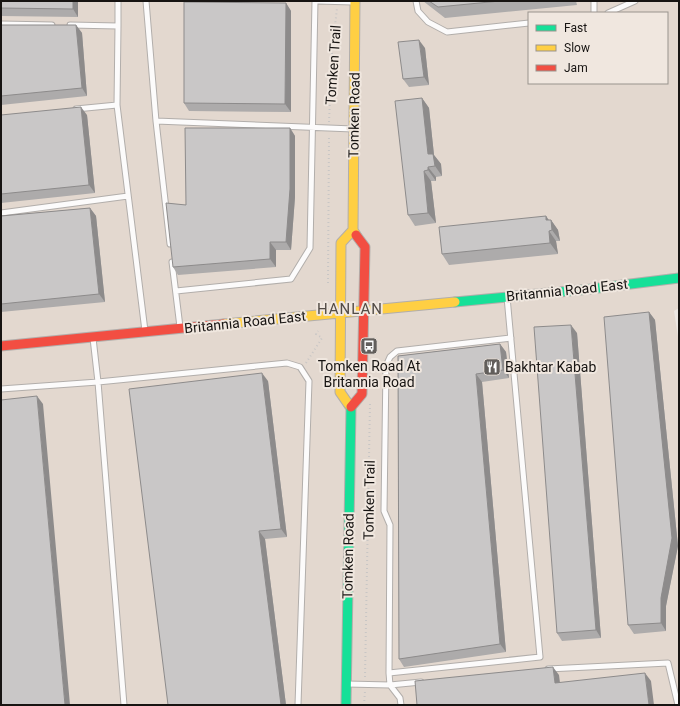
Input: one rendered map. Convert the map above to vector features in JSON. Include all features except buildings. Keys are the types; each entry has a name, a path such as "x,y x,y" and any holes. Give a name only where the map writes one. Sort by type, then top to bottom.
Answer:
{"main road":[{"name":"Tomken Road","path":"353,230 355,1"},
{"path":"353,230 365,247 364,311 362,394 351,408 340,392 340,312 341,243 353,230"},
{"name":"Britannia Road East","path":"1,346 340,312 364,311 679,278"},
{"name":"Tomken Road","path":"346,705 351,408"}],"lane":[{"path":"118,1 117,105 145,332"},
{"path":"146,1 156,121 180,328"},
{"path":"176,291 291,279 310,248 311,127 315,1"},
{"path":"318,1 355,1"},
{"path":"416,1 418,11 428,22 447,32 528,23"},
{"path":"594,1 594,12"},
{"path":"610,12 635,1"},
{"path":"1,24 55,25"},
{"path":"63,25 118,26"},
{"path":"71,109 117,105"},
{"path":"156,121 354,129"},
{"path":"1,213 128,196"},
{"path":"389,673 540,658 507,296"},
{"path":"93,337 98,382 124,705"},
{"path":"401,705 400,698 390,686 389,673 390,525 384,511 386,366 390,357 397,351 512,338"},
{"path":"1,389 98,382 287,362 300,367 309,381 298,705"},
{"path":"543,670 668,663 678,705"},
{"path":"346,684 390,686 428,682"}],"path":[{"name":"Tomken Trail","path":"329,114 332,53 337,16"},
{"path":"329,140 327,281 329,286"},
{"path":"300,367 306,362 322,338 316,334 318,330"},
{"name":"Tomken Trail","path":"366,668 370,396"}],"shaded area":[{"path":"1,1 679,1 679,308 674,311 679,343 679,705 1,705"}],"traffic: fast":[{"path":"455,302 590,289 679,278"},
{"path":"346,705 351,407 349,405"}],"traffic: slow":[{"path":"355,1 353,230 356,235"},
{"path":"349,405 340,392 341,243 353,230"},
{"path":"224,324 455,302"}],"traffic: jam":[{"path":"351,407 362,394 365,247 356,235"},
{"path":"1,346 224,324"}],"place":[{"name":"Tomken Road At Britannia Road","path":"369,346"},
{"name":"Bakhtar Kabab","path":"492,367"}],"district":[{"name":"HANLAN","path":"350,309"}]}
